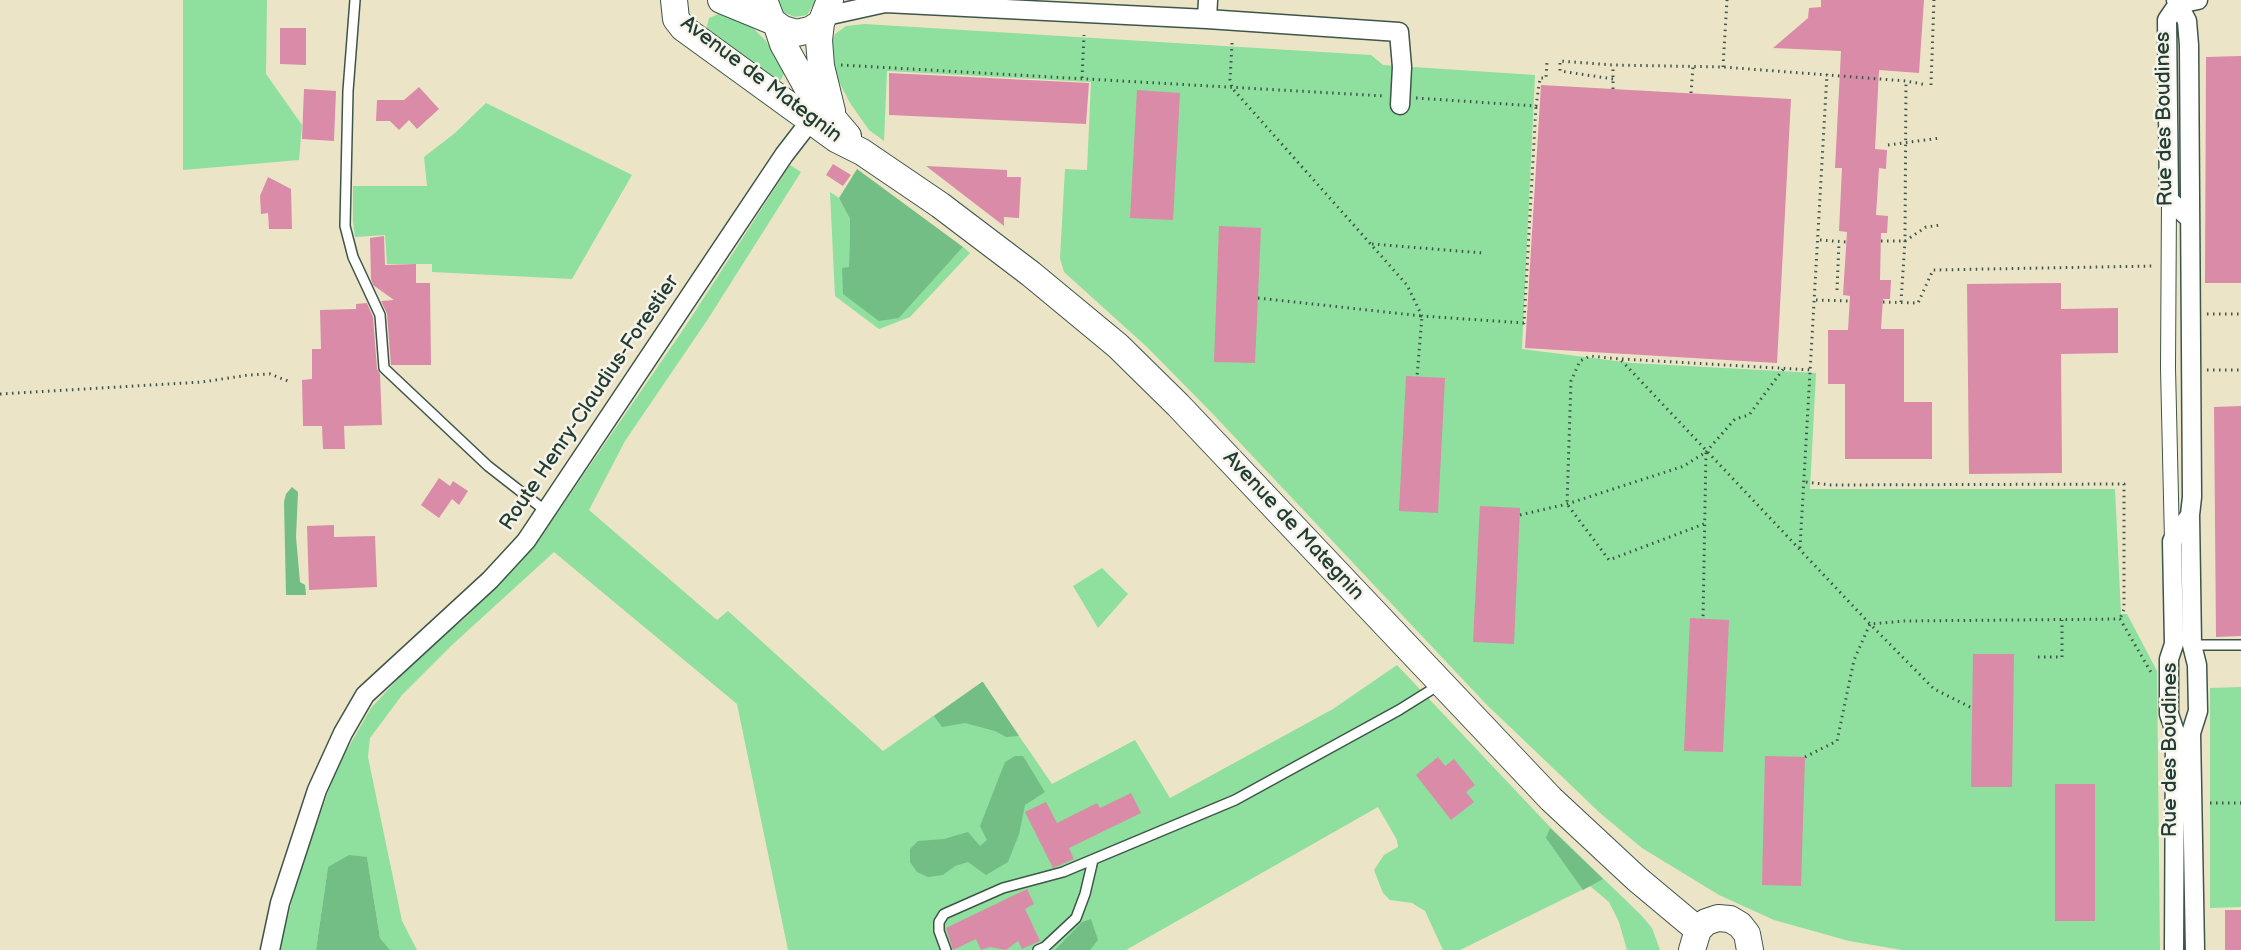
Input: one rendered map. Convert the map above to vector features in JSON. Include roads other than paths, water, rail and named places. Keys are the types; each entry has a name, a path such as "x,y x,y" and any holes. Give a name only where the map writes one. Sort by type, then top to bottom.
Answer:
{"main road":[{"name":"Avenue de Mategnin","path":"674,0 675,19 683,28 822,118"},
{"name":"Avenue de Mategnin","path":"721,0 771,16 822,118 836,139 862,152 990,242 1118,346 1178,405 1568,815 1695,940"},
{"name":"Avenue de Mategnin","path":"822,118 819,40 826,13"},
{"path":"771,16 789,32 803,32 826,13"},
{"path":"1695,940 1712,920 1730,920 1744,929 1750,950"}],"street":[{"path":"1207,19 1208,0"},
{"path":"2177,2 2198,0"},
{"path":"826,13 882,2 1207,19 1399,32 1402,67 1400,105"},
{"name":"Rue des Boudines","path":"2174,950 2175,732 2169,714 2169,659 2174,644 2167,21 2177,2"},
{"name":"Rue des Boudines","path":"2177,2 2187,21 2188,45 2192,497 2190,515 2192,645 2197,665 2198,711 2192,733 2195,950"},
{"name":"Route Henry-Claudius-Forestier","path":"270,950 279,903 317,790 361,702 391,669 490,579 526,541 784,155 822,118"},
{"name":"Rue des Boudines","path":"2169,200 2189,218"},
{"path":"2172,541 2190,515"}],"lane":[{"path":"355,0 348,91 345,226 353,257 380,315 384,368 488,466 547,512"},
{"path":"2192,645 2241,645"},
{"path":"946,950 939,931 939,922 944,914 1003,888 1064,872 1142,841 1272,782 1441,684"},
{"path":"1038,950 1052,941 1076,918 1085,894 1093,860"}]}
